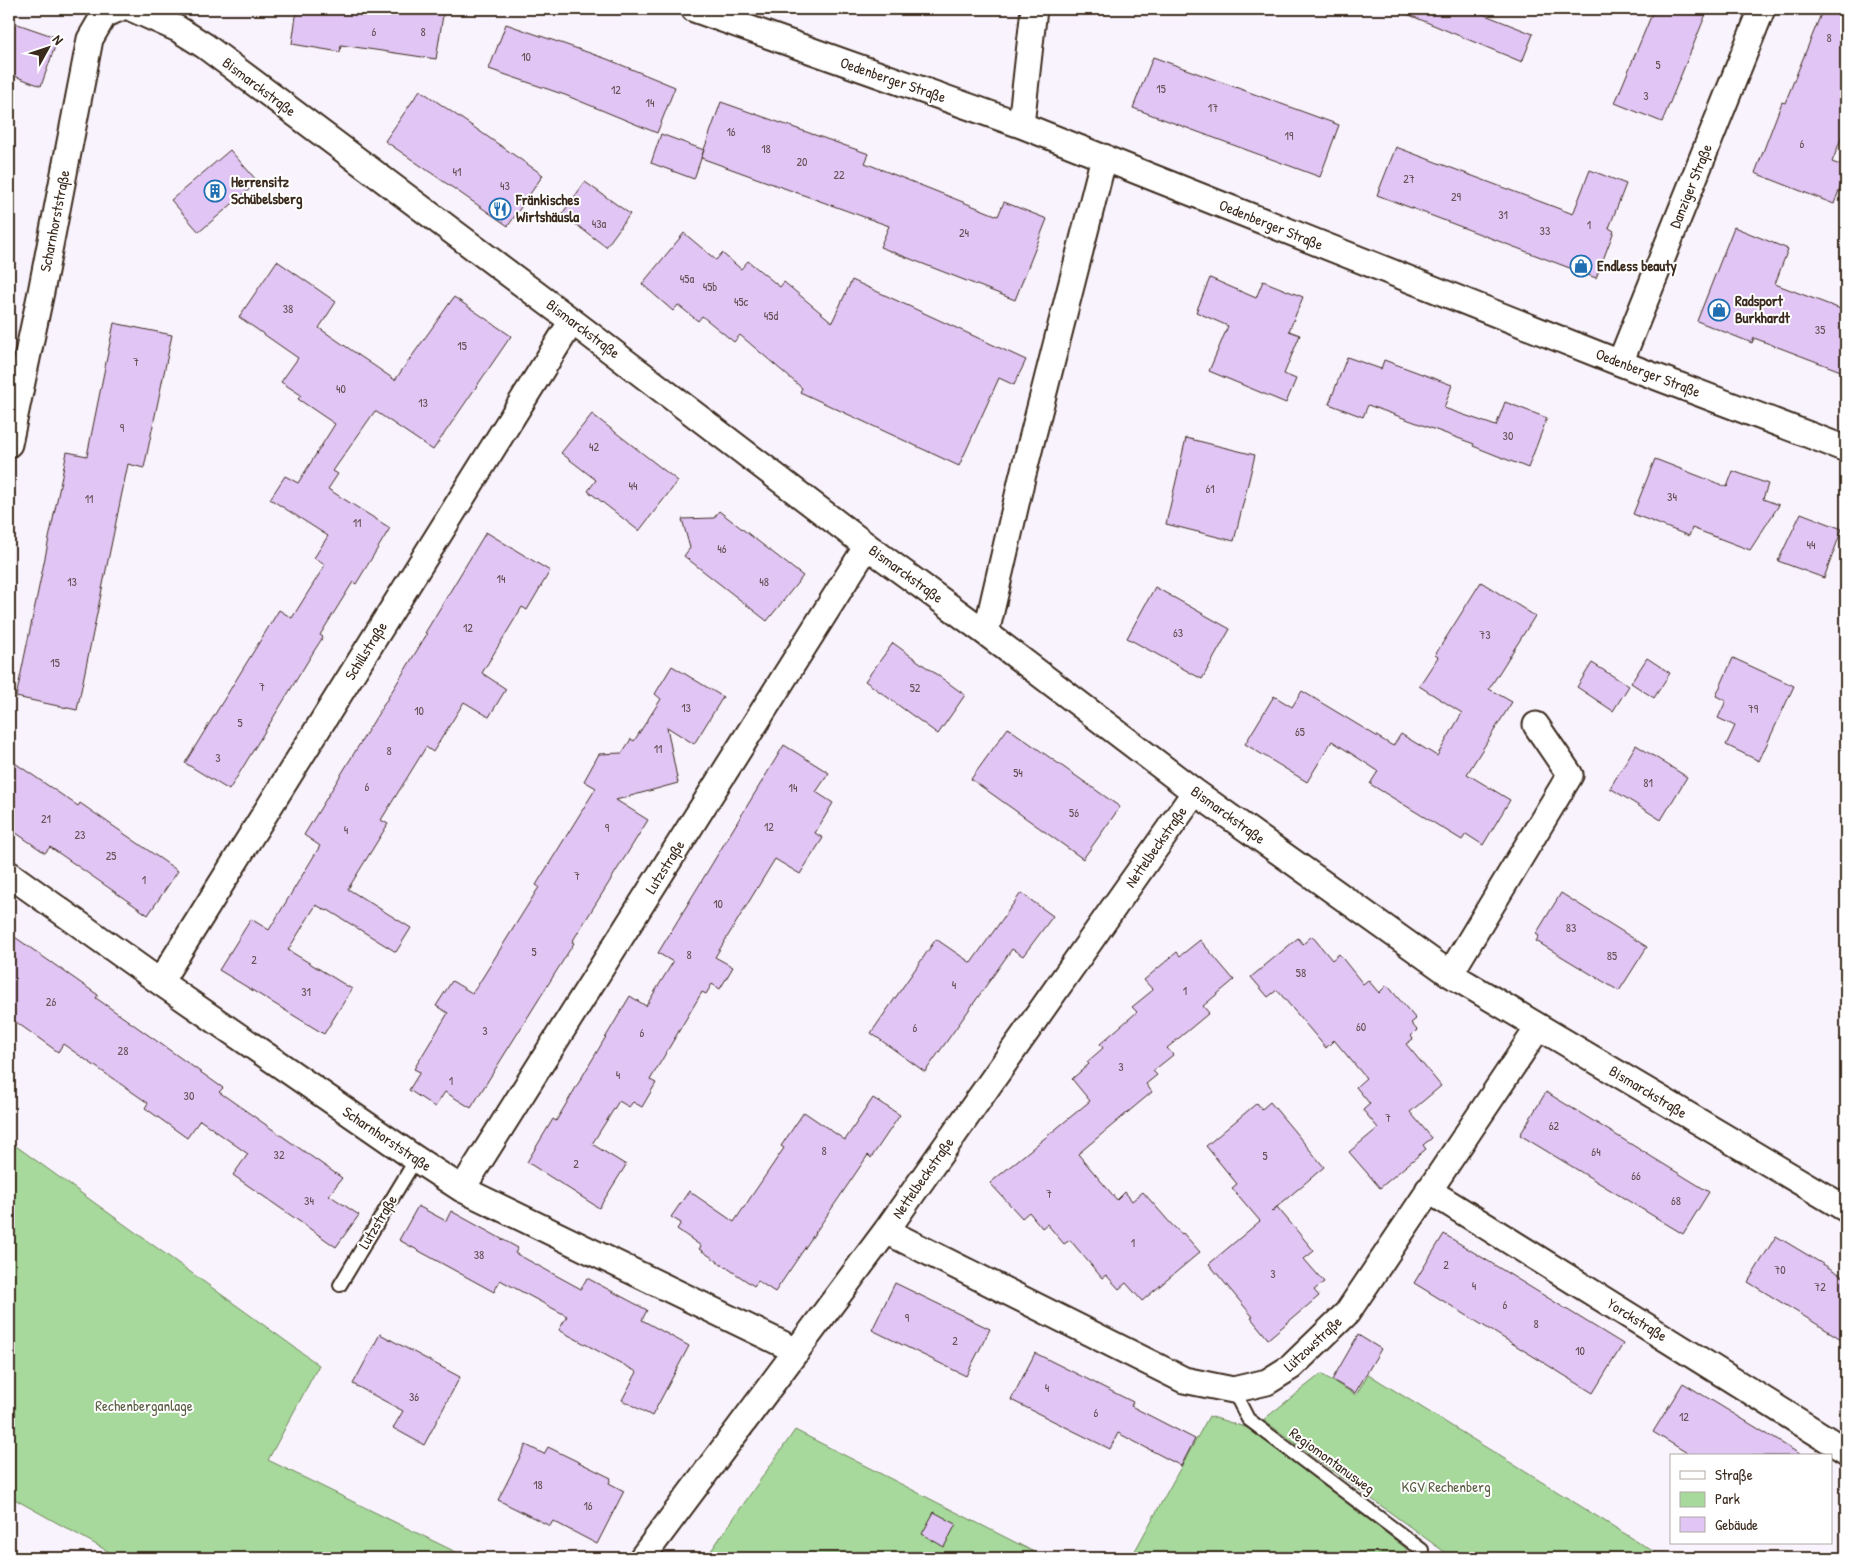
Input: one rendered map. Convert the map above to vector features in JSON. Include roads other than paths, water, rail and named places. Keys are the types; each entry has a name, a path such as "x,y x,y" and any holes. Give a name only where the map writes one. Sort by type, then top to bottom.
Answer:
{"street":[{"name":"Scharnhorststraße","path":"9,444 41,292 90,39 104,16 118,9"},
{"name":"Bismarckstraße","path":"133,9 178,28 213,52 1195,792 1450,974 1538,1028 1846,1209"},
{"name":"Bismarckstraße","path":"161,9 178,28"},
{"name":"Oedenberger Straße","path":"694,9 1021,125 1620,363 1846,449"},
{"path":"1021,125 1034,9"},
{"name":"Danziger Straße","path":"1620,363 1762,9"},
{"path":"986,633 1022,478 1104,157"},
{"name":"Schillstraße","path":"160,982 572,321"},
{"name":"Lutzstraße","path":"462,1189 867,546"},
{"path":"1450,974 1570,775 1536,725"},
{"name":"Nettelbeckstraße","path":"642,1558 886,1231 1195,792"},
{"name":"Scharnhorststraße","path":"9,874 160,982 462,1189 798,1351"},
{"name":"Lützowstraße","path":"886,1231 1184,1380 1233,1390 1267,1382 1291,1367 1347,1313 1538,1028"},
{"name":"Yorckstraße","path":"1428,1190 1846,1451"}],"lane":[{"name":"Lutzstraße","path":"340,1285 416,1159"},
{"name":"Regiomontanusweg","path":"1233,1390 1248,1419 1422,1550"}],"place":[{"name":"Herrensitz Schübelsberg","path":"215,191"},
{"name":"Fränkisches Wirtshäusla","path":"500,209"},
{"name":"Endless beauty","path":"1581,266"},
{"name":"Radsport Burkhardt","path":"1719,310"}],"park label":[{"name":"Rechenberganlage","path":"144,1406"},
{"name":"KGV Rechenberg","path":"1446,1487"}]}
